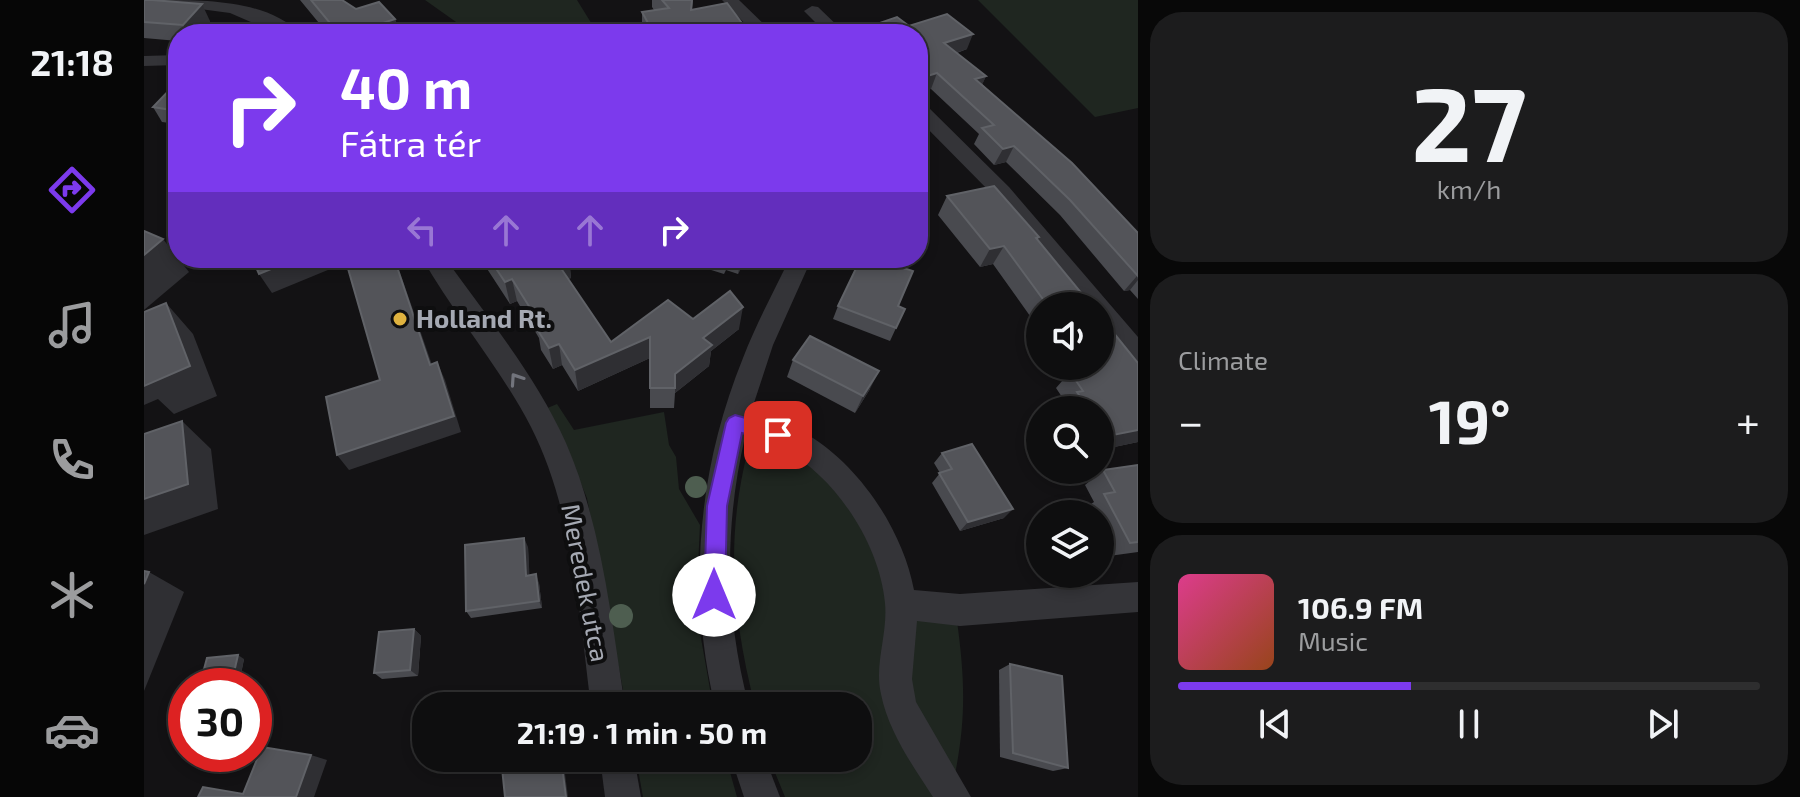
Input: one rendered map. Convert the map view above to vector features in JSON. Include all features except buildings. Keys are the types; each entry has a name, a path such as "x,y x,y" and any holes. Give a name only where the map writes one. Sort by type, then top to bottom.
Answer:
{"street":[{"path":"170,0 227,6 272,24"},
{"path":"730,0 755,24"},
{"path":"812,11 826,24"},
{"path":"144,61 168,60"},
{"path":"928,118 1002,192 1138,354"},
{"name":"Meredek utca","path":"440,268 536,409 554,447 580,532 606,692"},
{"path":"729,692 717,640 713,573 717,506 749,372 796,268"},
{"path":"735,423 798,443 820,460 856,498 876,528 901,604 896,691 915,735 953,797"},
{"path":"901,604 960,610 1138,597"},
{"path":"619,772 623,797"},
{"path":"753,772 762,797"}],"shaded area":[{"path":"425,0 577,0 592,24 459,24"},
{"path":"978,0 1138,0 1138,108 1095,117"},
{"path":"557,404 574,430 664,412 669,445 676,457 679,489 700,525 696,610 711,692 623,692 587,498 545,409"},
{"path":"759,441 778,442 808,458 851,508 886,579 957,621 963,687 962,727 951,793 945,797 785,797 775,772 872,772 872,692 752,692 741,640 734,576 737,512 749,446"},
{"path":"639,772 730,772 737,797 643,797"}],"place":[{"name":"Holland Rt.","path":"400,319"}],"route":[{"path":"714,595 717,506 735,423 778,435"}]}
